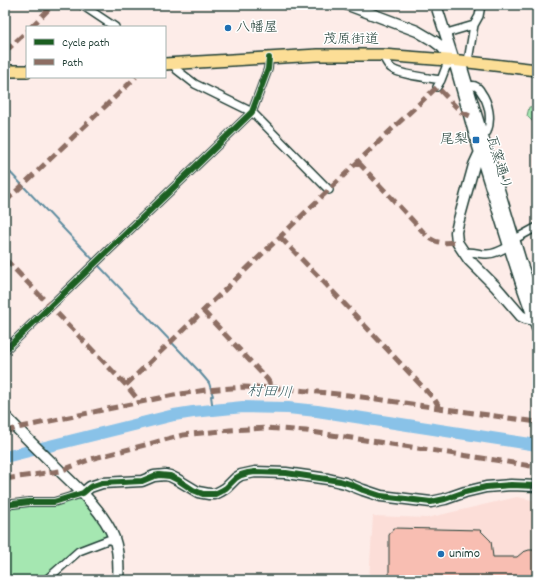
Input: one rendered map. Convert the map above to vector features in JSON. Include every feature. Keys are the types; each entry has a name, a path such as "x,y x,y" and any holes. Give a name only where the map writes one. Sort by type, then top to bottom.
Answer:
{"main road":[{"name":"茂原街道","path":"169,64 318,55 382,55 460,61 537,70"},
{"path":"5,71 26,71"}],"street":[{"path":"82,5 114,26"},
{"path":"349,5 417,31 434,41 460,61"},
{"name":"瓦窯通り","path":"436,5 460,61 480,152 537,307"},
{"name":"瓦窯通り","path":"442,5 469,86 536,323"},
{"path":"437,87 446,67 460,61 479,16 482,5"},
{"path":"450,32 474,25"},
{"path":"382,55 390,68 395,71 441,80"},
{"path":"5,350 252,112 268,69 269,58"},
{"path":"169,64 195,84 252,112 329,190"},
{"path":"480,152 474,165 458,223 456,232 457,242 469,260 501,292 519,314 536,323"},
{"path":"464,253 469,252 487,255 501,250 537,227"},
{"path":"5,416 83,493 99,513 114,538 119,560 118,580"},
{"path":"5,505 29,502 54,502 83,493 90,487 102,483 142,481 154,476 165,475 178,480 198,492 209,494 221,491 241,475 255,472 286,473 345,482 381,496 431,502 486,487 511,485 537,486"},
{"path":"46,580 79,551 114,538"}],"shaded area":[{"path":"517,497 537,501 537,580 369,580 373,516 427,518"}],"green space":[{"path":"537,89 537,126 527,116 529,107 536,106"},
{"path":"83,493 113,538 79,551 46,580 5,580 5,505 54,502"}],"building":[{"name":"unimo","path":"394,528 480,530 491,541 493,557 517,557 523,552 537,550 537,580 389,580 389,535"}],"waterway":[{"path":"5,167 198,370 209,383 213,396 211,396 213,410"},
{"name":"村田川","path":"5,457 174,415 243,407 288,408 317,411 537,445"}],"marked path":[{"path":"32,26 53,5"},
{"path":"5,52 26,32"},
{"path":"5,202 135,78"},
{"path":"126,385 437,87 461,112 470,116"},
{"path":"358,162 428,237 438,242 457,242"},
{"path":"280,237 435,400 440,408"},
{"path":"5,259 126,385 140,402"},
{"path":"203,311 267,379 270,388"},
{"path":"5,432 17,428 174,395 206,390 244,387 279,388 348,395 537,422"},
{"path":"5,479 60,471 91,459 183,435 266,428 306,431 537,467"}],"cycle path":[{"path":"5,350 252,112 268,69 269,58"},
{"path":"5,505 29,502 54,502 83,493 90,487 102,483 142,481 159,475 170,476 193,490 203,494 215,494 226,488 236,478 248,473 286,473 340,481 381,496 431,502 486,487 511,485 537,486"}],"place":[{"name":"八幡屋","path":"228,28"},
{"name":"尾梨","path":"476,140"},
{"name":"unimo","path":"441,554"}]}
